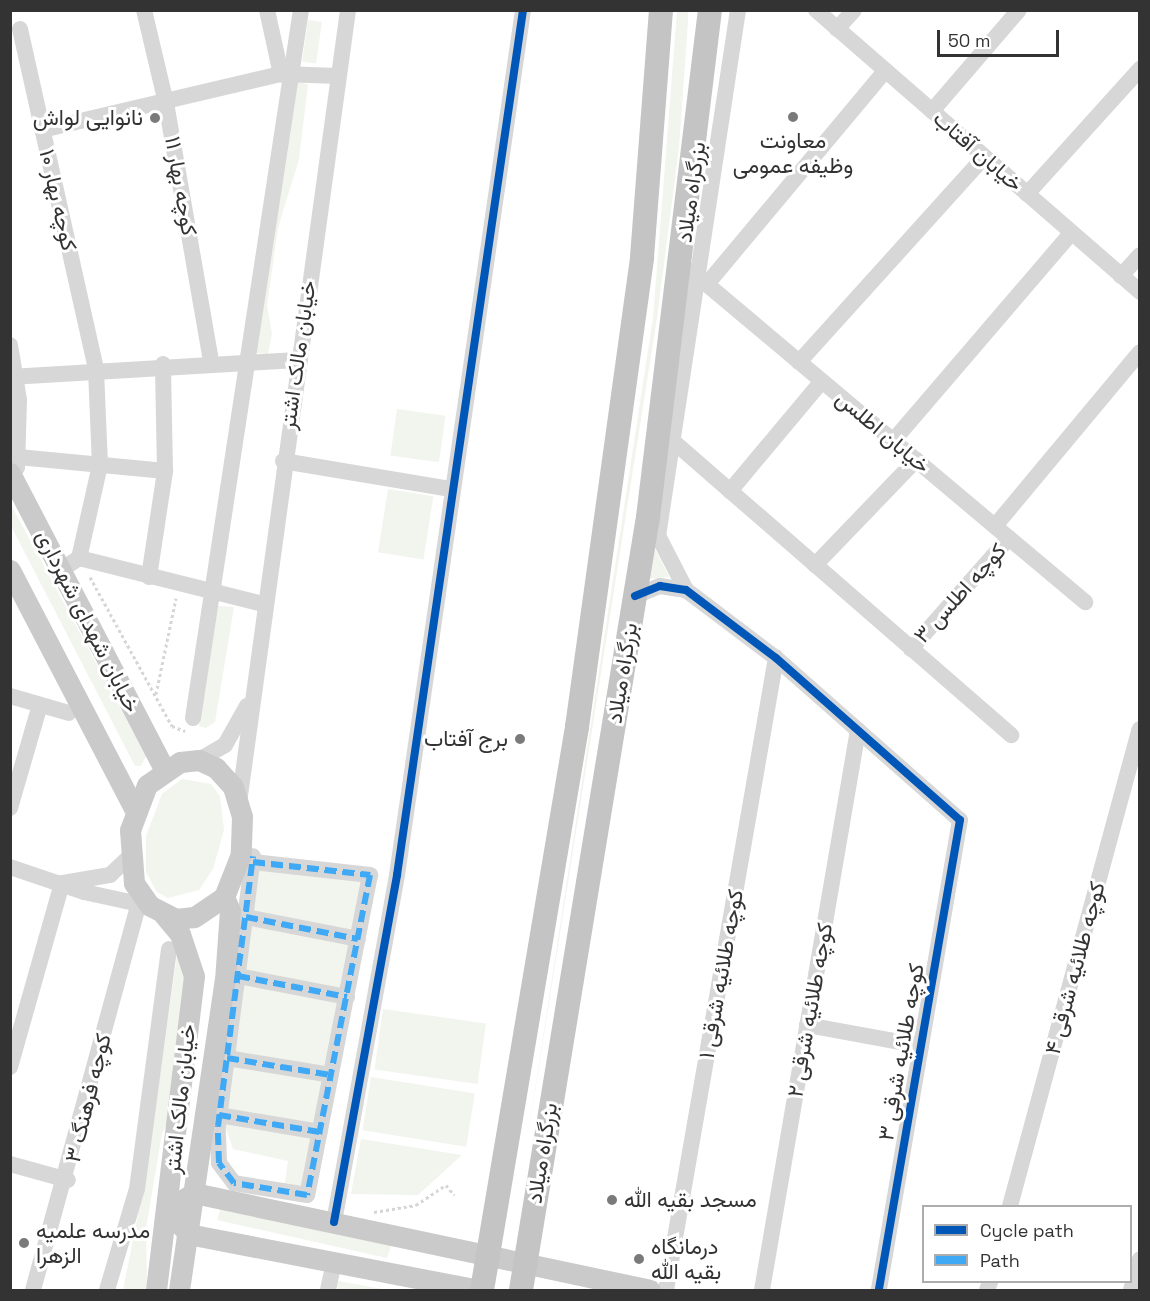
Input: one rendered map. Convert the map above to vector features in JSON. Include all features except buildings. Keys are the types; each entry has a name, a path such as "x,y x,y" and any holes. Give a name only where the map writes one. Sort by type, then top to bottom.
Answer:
{"highway":[{"name":"بزرگراه میلاد","path":"481,1290 582,692 642,256 661,10"},
{"name":"بزرگراه میلاد","path":"521,1290 634,596 653,526 695,274 710,10"}],"main road":[{"name":"خیابان شهدای شهرداری","path":"15,471 71,564 164,769"},
{"name":"خیابان شهدای شهرداری","path":"10,570 130,791 134,808"},
{"path":"199,760 225,776 239,804 249,857 224,897 194,917 151,909 134,882 128,858 134,808 164,769 199,760"},
{"path":"179,1290 225,980 230,911 224,897"},
{"name":"خیابان مالک اشتر","path":"151,909 180,934 194,976 168,1209 156,1290"},
{"path":"481,1290 188,1234 168,1209 194,1193 650,1290"}],"street":[{"name":"کوچه بهار ۱۱","path":"144,10 166,103 211,362"},
{"path":"267,10 285,74"},
{"path":"193,718 249,360 285,74 301,10"},
{"name":"خیابان مالک اشتر","path":"239,804 263,604 348,10"},
{"path":"334,1222 397,875 450,489 524,10"},
{"path":"738,10 695,274 674,442 653,526 686,590 776,658 858,730"},
{"name":"خیابان آفتاب","path":"816,10 1140,292"},
{"path":"837,29 854,10"},
{"path":"932,111 1019,10"},
{"name":"کوچه بهار ۱۰","path":"20,29 96,370 100,465 71,564"},
{"path":"1027,194 1140,69"},
{"path":"695,274 885,71"},
{"path":"42,130 285,74 338,76"},
{"path":"799,362 984,157"},
{"path":"893,441 1071,232"},
{"path":"1121,276 1140,255"},
{"name":"خیابان اطلس","path":"695,274 1085,602"},
{"path":"10,345 14,377 15,471 100,465 165,471"},
{"path":"995,526 1140,352"},
{"path":"14,377 163,364 297,360"},
{"path":"149,577 165,471 163,364"},
{"path":"730,491 822,381"},
{"path":"674,442 1011,735"},
{"path":"815,565 916,460"},
{"path":"283,461 450,489"},
{"name":"کوچه اطلس ۳","path":"911,649 1009,538"},
{"path":"71,564 149,577 263,604"},
{"path":"634,596 660,586 686,590"},
{"name":"کوچه طلائیه شرقی ۱","path":"666,1290 776,658"},
{"path":"10,696 69,713"},
{"name":"خیابان مالک اشتر","path":"199,760 225,746 250,700"},
{"path":"10,808 40,705"},
{"name":"کوچه طلائیه شرقی ۴","path":"1010,1205 1140,729"},
{"name":"کوچه طلائیه شرقی ۳","path":"858,730 960,820 879,1290"},
{"name":"کوچه طلائیه شرقی ۲","path":"762,1290 858,730"},
{"path":"249,857 397,875"},
{"path":"249,857 370,875 307,1196 234,1182 219,1163 219,1115 246,917 249,857"},
{"path":"62,883 110,875 128,858"},
{"path":"10,867 151,909"},
{"path":"10,1067 62,883"},
{"name":"کوچه فرهنگ ۳","path":"33,1290 151,909"},
{"path":"246,917 358,939"},
{"path":"107,1290 137,1189 169,950"},
{"path":"238,976 346,997"},
{"path":"807,1025 921,1046"},
{"path":"227,1058 331,1075"},
{"path":"219,1115 320,1132"},
{"path":"10,1164 68,1180"},
{"path":"1131,1290 1140,1259"},
{"path":"328,1290 334,1262"}],"path":[{"path":"71,564 178,731 189,729 193,718"},
{"path":"156,694 179,585"},
{"path":"368,1213 416,1205 446,1185 454,1195"}],"shaded area":[{"path":"677,11 688,11 688,22 679,148 657,318 523,1168 653,318"},
{"path":"308,20 322,22 316,64 302,62"},
{"path":"295,82 308,84 299,159 278,228 267,306 272,333 268,354 256,353"},
{"path":"397,409 446,416 439,462 390,456"},
{"path":"388,489 433,496 423,559 378,552"},
{"path":"10,503 146,756 141,766 135,766 11,526"},
{"path":"653,545 669,577 647,579"},
{"path":"218,606 234,607 215,722 206,728 199,726"},
{"path":"182,779 211,784 220,796 224,830 213,869 199,890 168,898 157,892 146,872 146,836 162,794"},
{"path":"256,865 367,877 356,936 250,915"},
{"path":"248,920 355,941 345,994 238,973"},
{"path":"177,955 189,981 179,1096 162,1134 146,1228 147,1290 123,1290 146,1175"},
{"path":"240,978 343,998 328,1077 225,1057"},
{"path":"383,1009 486,1023 477,1084 375,1069"},
{"path":"229,1062 328,1076 321,1127 222,1113"},
{"path":"371,1077 475,1093 466,1147 363,1130"},
{"path":"222,1117 317,1134 305,1192 284,1189 288,1161 233,1149"},
{"path":"361,1139 462,1155 418,1195 351,1194"},
{"path":"221,1207 392,1243 387,1258 217,1220"},
{"path":"338,1281 388,1290 337,1290"}],"marked path":[{"path":"253,856 218,1126 219,1163 234,1183 307,1195 370,875 253,862"},
{"path":"246,917 358,939"},
{"path":"238,976 347,997"},
{"path":"227,1058 331,1075"},
{"path":"219,1115 320,1132"}],"cycle path":[{"path":"334,1222 397,875 523,10"},
{"path":"635,596 660,586 686,590 776,658 960,820 879,1290"}],"place":[{"name":"معاونت وظیفه عمومی","path":"793,117"},
{"name":"نانوایی لواش","path":"155,118"},
{"name":"برج آفتاب","path":"520,739"},
{"name":"مسجد بقیه الله","path":"612,1200"},
{"name":"مدرسه علمیه الزهرا","path":"24,1243"},
{"name":"درمانگاه بقیه الله","path":"639,1259"}]}
